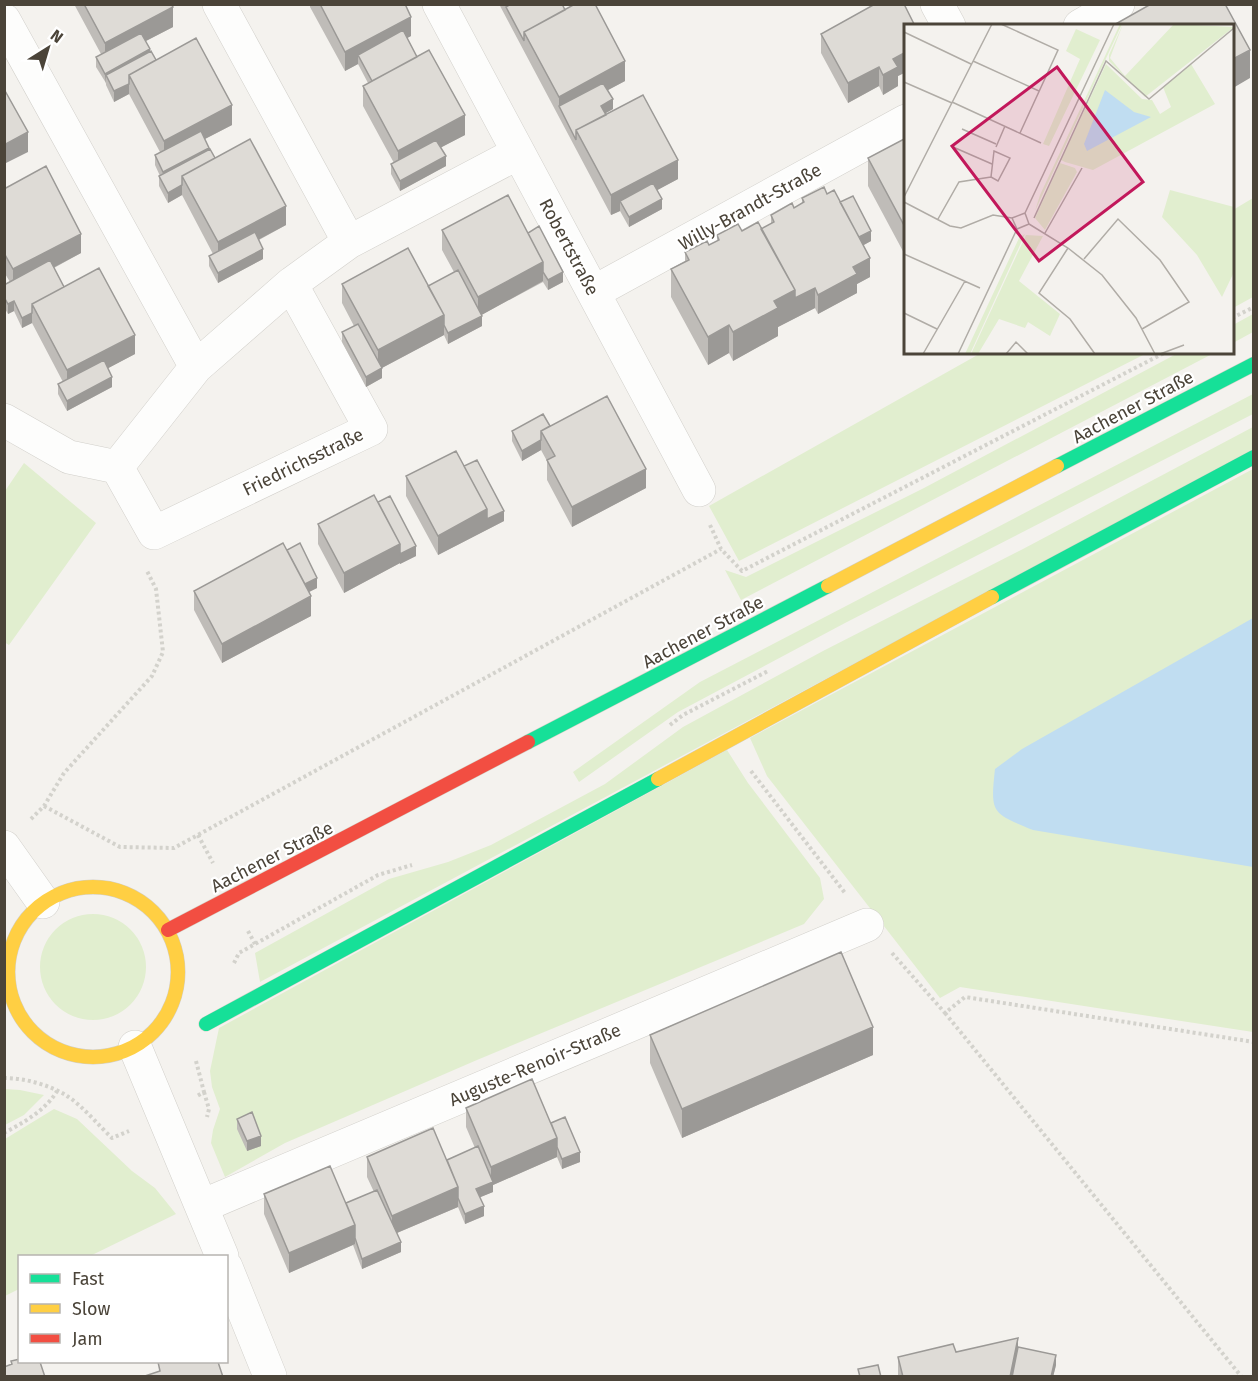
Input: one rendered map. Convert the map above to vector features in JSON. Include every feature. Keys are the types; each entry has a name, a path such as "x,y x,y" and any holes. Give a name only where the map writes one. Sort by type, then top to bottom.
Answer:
{"main road":[{"name":"Aachener Straße","path":"168,930 1254,364"},
{"path":"206,1024 873,660 1254,457"},
{"path":"98,886 125,893 150,908 168,930 177,956 178,982 171,1008 157,1030 135,1047 104,1058 70,1056 40,1041 18,1016 7,985 8,954 21,925 43,902 69,889 98,886"},
{"path":"4,1023 18,1016"}],"street":[{"path":"219,4 349,242"},
{"name":"Robertstraße","path":"440,4 699,490"},
{"path":"937,4 948,24"},
{"path":"1084,24 1119,4"},
{"path":"4,20 196,367"},
{"name":"Willy-Brandt-Straße","path":"594,292 904,122"},
{"path":"117,467 196,367 291,284 349,242 518,153"},
{"name":"Friedrichsstraße","path":"153,533 371,429 291,284"},
{"path":"4,420 69,457 117,467 153,533"},
{"path":"4,847 43,902"},
{"name":"Auguste-Renoir-Straße","path":"202,1206 867,925"},
{"path":"135,1047 221,1255"},
{"path":"228,1272 270,1377"}],"path":[{"path":"1234,317 1254,307"},
{"path":"44,806 120,847 174,848 721,549 742,571 1162,354"},
{"path":"28,822 44,806 64,773 152,676 163,651 156,589 138,553 153,533"},
{"path":"731,739 754,776 834,877 867,925 945,1013 1241,1377"},
{"path":"945,1013 965,997 1254,1042"},
{"path":"4,1078 15,1078 49,1087 68,1097"},
{"path":"4,1133 23,1123 52,1100 57,1091"}],"green space":[{"path":"1253,198 1253,297 1234,307 1234,209"},
{"path":"1253,314 1253,332 1234,342 1234,324"},
{"path":"979,354 1145,354 739,561 709,506"},
{"path":"1176,354 1212,354 741,600 725,570 746,577 924,488"},
{"path":"1253,394 1253,414 845,623 678,712 579,782 573,772 700,682"},
{"path":"1253,427 1253,450 260,982 255,953 389,879 448,862 491,845 605,784 683,727 823,651 1023,549"},
{"path":"24,463 96,523 9,645 4,642 5,491"},
{"path":"1253,469 1253,1032 960,987 940,998 767,776 750,738"},
{"path":"727,750 748,783 820,878 824,899 804,924 477,1060 285,1143 225,1177 211,1143 220,1109 212,1087 210,1071 219,1028"},
{"path":"93,914 113,918 131,929 142,947 146,967 142,987 131,1005 113,1016 93,1020 73,1016 55,1005 44,987 40,967 44,947 55,929 73,918"},
{"path":"5,1089 44,1095 24,1115 5,1125"},
{"path":"54,1109 77,1119 132,1171 155,1188 176,1214 92,1255 18,1255 18,1290 5,1296 5,1139"}],"water":[{"path":"1253,618 1253,867 1033,830 1009,820 997,810 993,795 995,769 1022,749"}],"building":[{"path":"84,4 171,4 173,7 105,43"},
{"path":"320,4 405,4 411,17 345,52"},
{"path":"511,4 562,4 565,10 524,32 524,41 506,7"},
{"path":"575,4 595,4 625,61 559,97 524,32"},
{"path":"875,4 904,4 914,24 904,24 904,53 893,59 898,67 883,75 879,67 848,83 821,34"},
{"path":"1151,4 1225,4 1250,50 1234,58 1234,24 1116,24"},
{"path":"403,30 417,57 372,81 358,55"},
{"path":"141,33 150,49 105,74 96,57"},
{"path":"196,38 232,105 164,141 129,75"},
{"path":"429,50 465,115 398,151 363,86"},
{"path":"151,51 156,60 129,75 129,84 114,91 106,75"},
{"path":"603,83 613,99 601,106 606,115 576,130 576,140 559,106"},
{"path":"4,89 28,132 4,145"},
{"path":"643,95 678,160 611,195 576,130"},
{"path":"201,131 209,148 163,172 155,155"},
{"path":"250,139 286,206 218,242 182,176"},
{"path":"904,139 904,225 868,158"},
{"path":"436,140 446,156 400,181 391,164"},
{"path":"210,149 215,158 182,176 182,185 168,193 159,176"},
{"path":"46,166 81,234 13,269 4,253 4,189"},
{"path":"653,183 662,199 629,217 620,201"},
{"path":"824,187 827,194 834,190 870,258 853,267 857,274 818,295 815,288 795,298 795,290 761,229 774,222 771,215 792,203 794,208 804,202 802,198"},
{"path":"508,195 543,262 478,297 442,230"},
{"path":"853,196 871,231 859,237 840,202"},
{"path":"758,222 795,290 774,301 778,308 733,332 729,325 708,337 671,269 689,260 685,252 707,241 709,245 719,240 717,235 738,224 742,231"},
{"path":"539,226 563,272 548,280 543,272 543,262 528,233"},
{"path":"255,232 263,249 218,273 209,256"},
{"path":"408,248 444,315 378,350 342,284"},
{"path":"50,260 64,287 32,304 32,313 22,318 14,301 8,304 4,297 4,285"},
{"path":"99,268 135,335 67,370 32,304"},
{"path":"458,270 482,316 448,333 444,325 444,315 428,286"},
{"path":"358,324 382,368 366,377 342,332"},
{"path":"104,360 112,377 67,401 58,384"},
{"path":"607,396 646,469 572,507 547,460 555,456 541,431"},
{"path":"543,414 550,426 541,431 541,440 522,451 512,431"},
{"path":"456,451 487,509 438,536 406,476"},
{"path":"477,460 504,511 487,519 487,509 464,466"},
{"path":"374,495 400,544 344,573 318,524"},
{"path":"390,496 416,546 400,554 400,544 378,502"},
{"path":"283,543 311,596 222,644 194,591"},
{"path":"300,543 317,578 305,584 287,550"},
{"path":"841,952 873,1027 682,1109 650,1035"},
{"path":"532,1079 557,1138 491,1167 466,1108"},
{"path":"252,1112 261,1136 247,1141 237,1119"},
{"path":"565,1117 580,1152 562,1159 551,1123"},
{"path":"433,1128 458,1187 392,1216 367,1157"},
{"path":"478,1146 493,1182 476,1189 484,1206 465,1214 458,1198 458,1187 447,1160"},
{"path":"330,1166 355,1225 289,1253 264,1194"},
{"path":"377,1190 401,1242 362,1259 355,1238 355,1225 346,1203"},
{"path":"1018,1338 1010,1377 903,1377 898,1357 953,1344 956,1352"},
{"path":"1018,1347 1056,1355 1051,1377 1012,1377"},
{"path":"18,1359 18,1363 40,1363 45,1377 4,1377 4,1367 12,1364 11,1361"},
{"path":"158,1363 218,1363 223,1377 142,1377 160,1371"},
{"path":"878,1365 881,1377 860,1377 858,1369"}],"traffic: fast":[{"path":"1057,466 1254,364"},
{"path":"992,597 1254,457"},
{"path":"528,742 828,586"},
{"path":"206,1024 658,779"}],"traffic: slow":[{"path":"828,586 1057,466"},
{"path":"658,779 992,597"},
{"path":"93,887 110,888 126,893 153,912 172,939 177,955 178,972 177,989 172,1005 153,1032 126,1051 110,1056 93,1057 76,1056 60,1051 33,1032 14,1005 9,989 8,972 9,955 14,939 33,912 60,893 76,888 93,887"}],"traffic: jam":[{"path":"168,930 528,742"}]}
